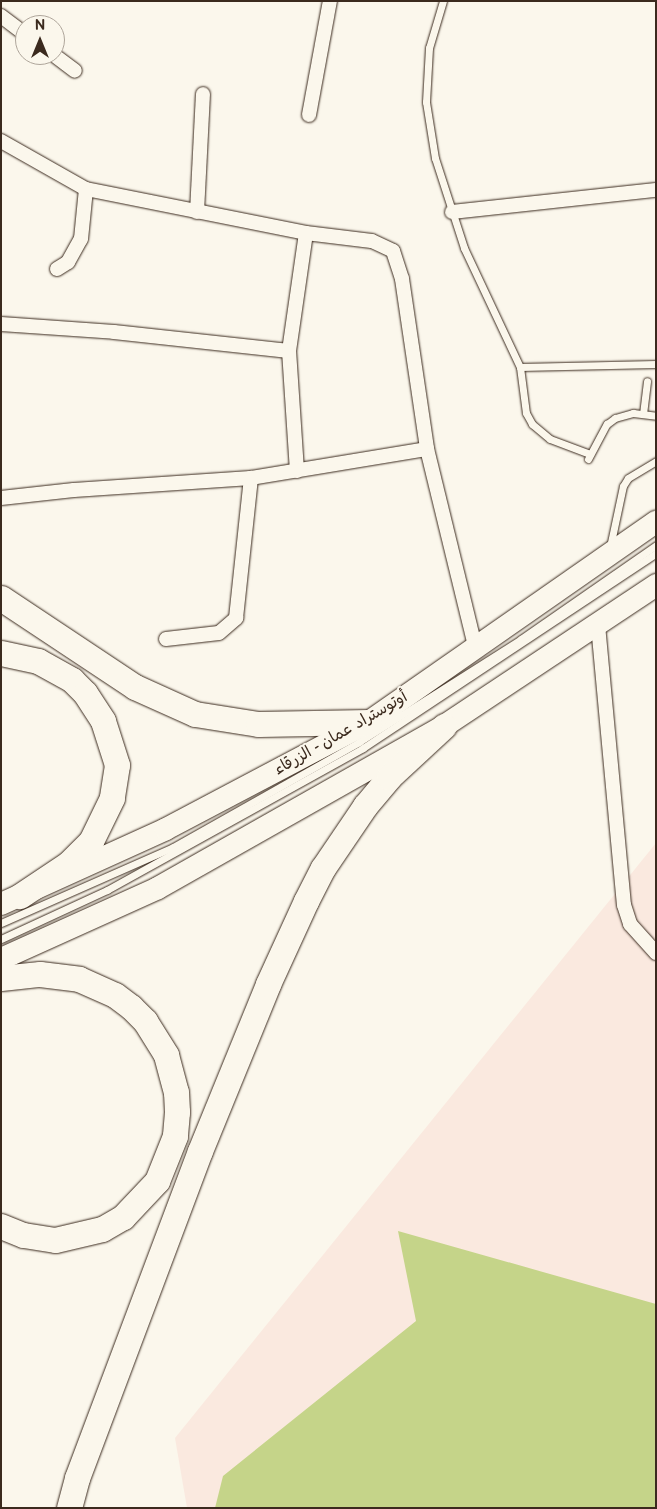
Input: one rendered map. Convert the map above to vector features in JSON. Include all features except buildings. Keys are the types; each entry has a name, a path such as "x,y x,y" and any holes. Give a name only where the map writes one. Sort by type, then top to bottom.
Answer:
{"highway":[{"name":"أوتوستراد عمان - الزرقاء","path":"11,900 166,829 369,722 476,650 656,522"},
{"path":"1,959 158,888 444,726 656,585"},
{"path":"1,598 135,687 195,714 258,724 369,722"},
{"path":"1,653 38,661 79,687 103,720 116,765 112,798 91,841 68,864 11,900"},
{"path":"69,1508 77,1478 203,1143 261,1000 306,901 328,860 365,806 389,777 444,726"},
{"path":"1,978 40,974 79,979 115,995 131,1007 145,1021 166,1055 176,1092 177,1112 175,1136 157,1182 124,1217 102,1229 55,1240 23,1235 1,1226"}],"street":[{"path":"308,115 330,1"},
{"path":"1,16 15,26"},
{"path":"65,63 75,71"},
{"path":"197,212 203,94"},
{"path":"1,141 86,188 306,233 372,241 393,251 402,279 427,449 476,650"},
{"path":"57,270 68,262 81,239 86,188"},
{"path":"452,212 656,190"},
{"path":"297,470 289,351 306,233"},
{"path":"1,324 105,331 289,351"},
{"path":"1,498 74,490 251,478 427,449"},
{"path":"166,639 219,633 236,618 251,478"},
{"path":"598,625 624,905 630,924 656,952"}],"lane":[{"path":"442,1 429,48 426,102 431,140 467,255 520,367 526,414 532,424 550,438 589,456 607,424 615,418 624,414 656,416"},
{"path":"520,367 656,364"},
{"path":"643,414 647,382"},
{"path":"608,555 623,486 628,478 656,461"},
{"path":"1,923 173,847 359,742 521,639 656,546"},
{"path":"1,939 107,890 363,748 656,553"}],"shaded area":[{"path":"656,843 656,1508 187,1508 175,1438"}],"green space":[{"path":"398,1231 656,1304 656,1508 215,1508 223,1476 416,1321"}]}
